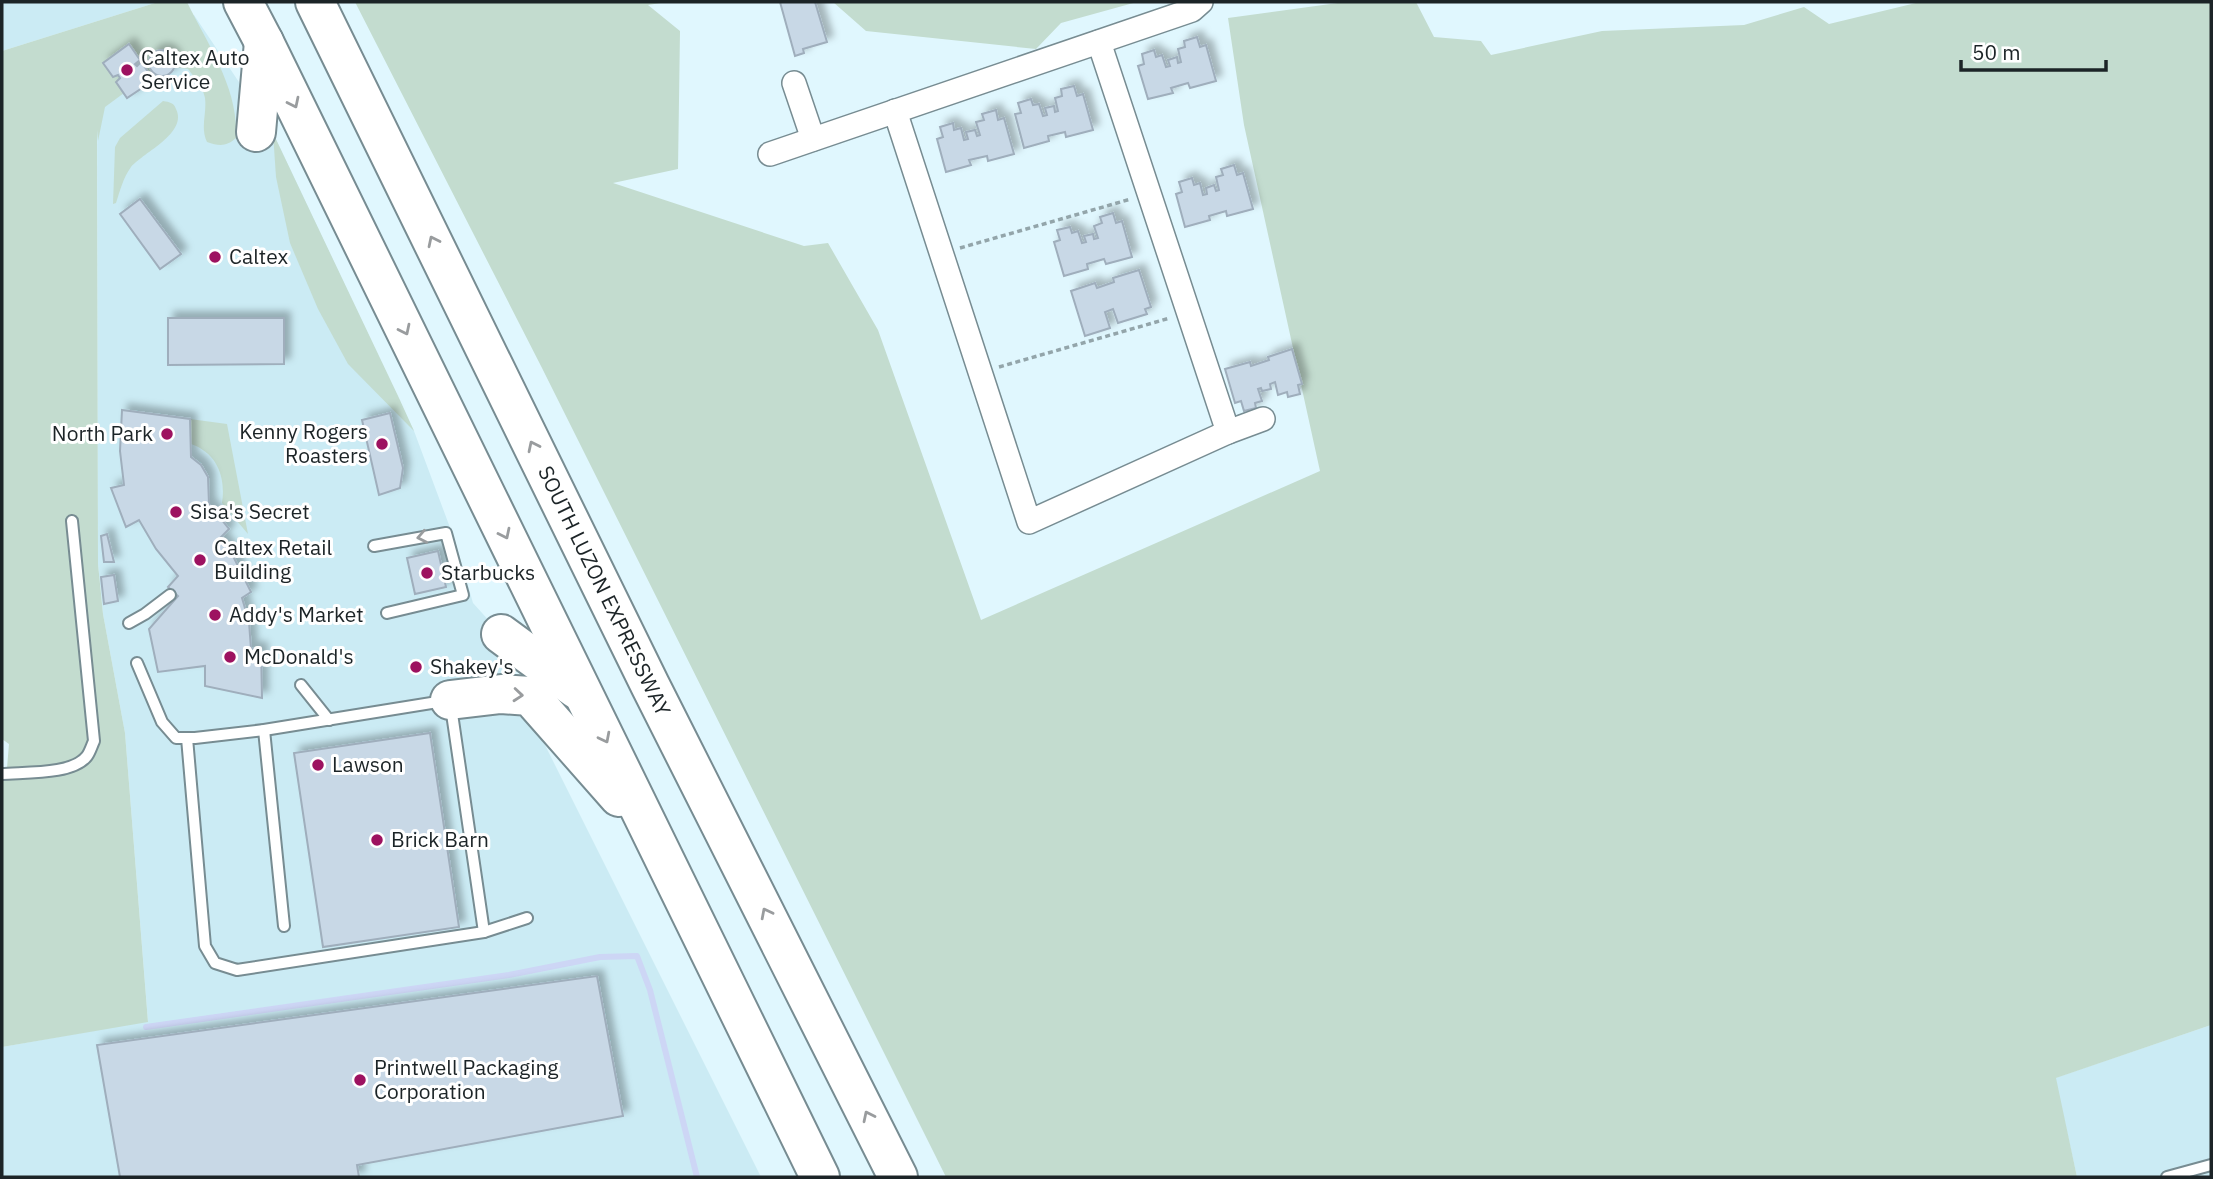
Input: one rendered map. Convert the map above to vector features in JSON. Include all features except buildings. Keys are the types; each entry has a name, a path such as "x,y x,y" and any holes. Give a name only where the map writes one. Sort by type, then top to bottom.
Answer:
{"highway":[{"path":"243,2 820,1177"},
{"name":"SOUTH LUZON EXPRESSWAY","path":"315,2 650,685 898,1177"},
{"path":"256,132 264,42"},
{"path":"502,634 583,694"},
{"path":"450,700 501,694 530,696 655,838"}],"street":[{"path":"770,154 1099,42 1192,9 1201,2"},
{"path":"1099,42 1228,432"},
{"path":"794,83 814,139"},
{"path":"895,111 1030,522 1228,432 1263,419"}],"lane":[{"path":"2,774 60,770 73,766 87,757 94,741 72,521"},
{"path":"374,546 446,533 463,595 387,613"},
{"path":"129,623 170,595"},
{"path":"137,663 162,722 176,738 264,730 450,700 484,932"},
{"path":"301,685 328,720"},
{"path":"264,730 284,926"},
{"path":"187,738 205,946 215,963 237,970 484,932 527,918"},
{"path":"2166,1177 2211,1165"}],"path":[{"path":"941,254 1148,194"},
{"path":"980,372 1188,313"}],"shaded area":[{"path":"2,2 158,2 2,51"},
{"path":"194,15 273,133 414,431 455,541 473,603 501,634 511,677 761,1177 2,1177 2,1047 148,1021 125,733 103,614 98,564 97,50"},
{"path":"2211,1025 2211,1177 2077,1177 2055,1078"}],"green space":[{"path":"158,2 187,2 221,68 233,102 236,138 222,145 207,142 204,131 205,98 202,90 188,69 174,67 172,55 167,52 157,52 151,57 153,72 150,75 142,63 137,66 135,64 140,59 129,44 103,63 113,77 118,75 120,78 116,82 124,93 105,107 98,141 97,130 98,564 103,614 125,733 148,1022 2,1047 2,781 6,780 9,744 2,739 2,51"},
{"path":"355,2 667,2 648,5 680,31 678,169 613,183 804,246 828,243 878,330 981,620 1320,471 1244,125 1228,18 1345,2 1416,2 1434,37 1481,41 1491,55 1602,31 1744,25 1804,7 1829,24 1920,2 2211,2 2211,1025 2056,1078 2077,1177 946,1177 542,368"},
{"path":"833,2 1137,2 1061,23 1036,49 866,31"},
{"path":"163,101 175,107 178,118 176,126 163,141 131,167 116,203 113,204 115,147 120,138"},
{"path":"273,133 414,431 348,364 318,309 290,243 276,177"},
{"path":"190,419 227,424 248,534 222,503 218,467 207,453 191,444"}],"waterway":[{"path":"146,1027 509,975 600,957 637,956 650,990 697,1177"}],"place":[{"name":"Caltex Auto Service","path":"127,70"},
{"name":"Caltex","path":"215,257"},
{"name":"North Park","path":"167,434"},
{"name":"Kenny Rogers Roasters","path":"382,444"},
{"name":"Sisa's Secret","path":"176,512"},
{"name":"Caltex Retail Building","path":"200,560"},
{"name":"Starbucks","path":"427,573"},
{"name":"Addy's Market","path":"215,615"},
{"name":"McDonald's","path":"230,657"},
{"name":"Shakey's","path":"416,667"},
{"name":"Lawson","path":"318,765"},
{"name":"Brick Barn","path":"377,840"},
{"name":"Printwell Packaging Corporation","path":"360,1080"}]}
